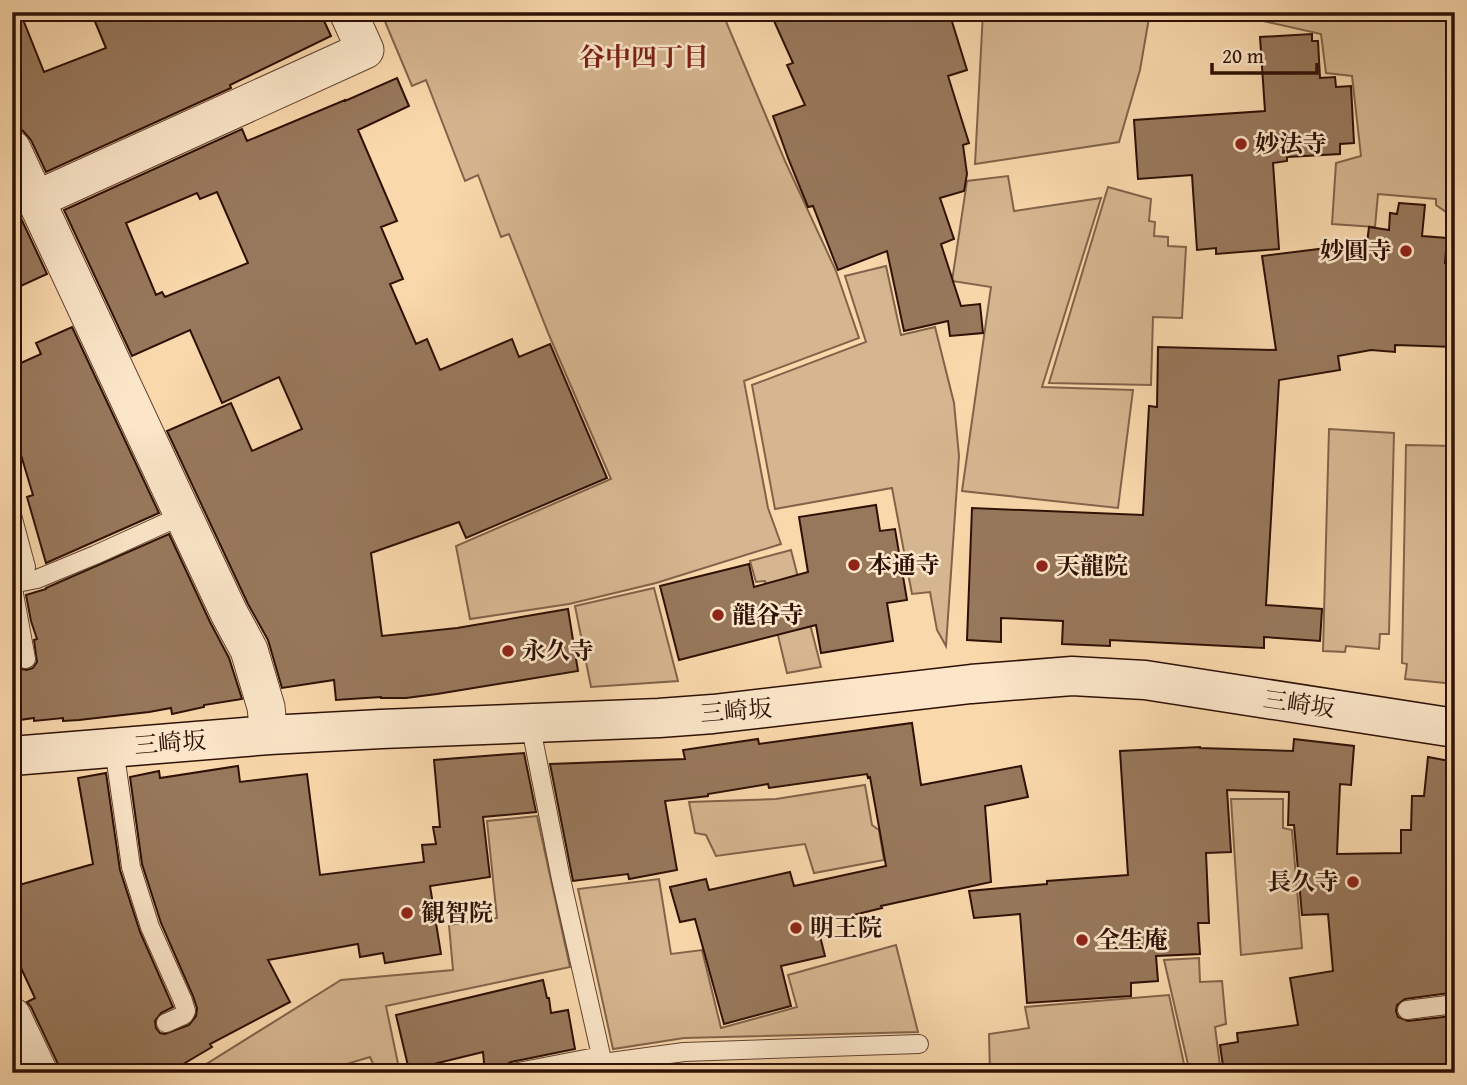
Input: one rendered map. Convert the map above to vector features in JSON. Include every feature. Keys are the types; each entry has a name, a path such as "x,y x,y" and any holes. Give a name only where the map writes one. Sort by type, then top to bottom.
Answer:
{"main road":[{"name":"三崎坂","path":"12,756 269,735 713,714 971,684 1072,676 1145,680 1455,727"}],"street":[{"path":"35,200 365,50 348,12"},
{"path":"12,149 249,650 266,707 269,735"},
{"path":"12,1016 39,1073"}],"lane":[{"path":"12,515 21,582"},
{"path":"21,582 37,579 183,515"},
{"path":"12,556 15,556 22,582 26,659"},
{"path":"530,723 561,879 603,1064"},
{"path":"114,748 131,867 150,927 186,1011 184,1015 166,1023"},
{"path":"1407,1010 1455,1004"},
{"path":"513,1073 684,1052 919,1044"}],"shaded area":[{"path":"381,12 722,12 785,161 836,271 859,338 744,381 768,508 781,544 656,583 569,604 470,619 456,546 611,479 509,234 501,237 478,175 465,181 426,80 412,86"},
{"path":"983,12 1150,12 1140,70 1119,142 975,164"},
{"path":"1223,12 1441,12 1455,28 1455,206 1446,212 1436,205 1436,199 1378,194 1375,227 1332,224 1336,163 1361,156 1352,76 1326,73 1321,34"},
{"path":"1008,176 1014,211 1101,198 1042,387 1133,390 1118,508 962,491 991,287 952,281 967,181"},
{"path":"1108,187 1151,199 1149,221 1155,222 1154,236 1168,237 1168,246 1186,247 1182,318 1153,317 1151,385 1049,383"},
{"path":"886,266 901,335 935,327 954,403 959,456 946,646 937,630 930,592 912,594 892,488 775,509 752,385 866,342 845,276"},
{"path":"1329,429 1394,433 1389,634 1380,634 1379,649 1346,646 1345,652 1323,651"},
{"path":"1406,445 1455,446 1455,684 1405,679 1407,664 1402,663"},
{"path":"791,550 821,667 787,673 765,581 756,582 750,561"},
{"path":"654,588 678,681 591,687 575,606"},
{"path":"865,785 872,825 879,830 884,860 814,873 805,844 716,856 706,835 695,833 689,802 776,799"},
{"path":"1231,799 1283,799 1283,828 1292,830 1302,948 1241,955"},
{"path":"537,816 570,967 386,1006 400,1073 377,1073 370,1057 317,1073 192,1073 341,980 453,970 449,925 497,918 487,821"},
{"path":"659,879 671,954 702,950 721,1028 797,1007 788,975 896,945 918,1032 684,1038 613,1049 578,889"},
{"path":"1199,958 1200,982 1222,981 1226,1024 1215,1027 1221,1073 1190,1073 1164,960"},
{"path":"1169,995 1186,1073 990,1073 989,1034 1029,1028 1025,1007"}],"building":[{"path":"12,12 20,12 44,72 106,48 91,12 320,12 331,36 230,85 231,88 46,172 31,140 23,131 12,128"},
{"path":"770,12 949,12 967,70 948,76 969,143 963,145 967,174 964,191 940,198 954,239 941,244 961,306 980,304 983,333 950,336 948,321 904,331 887,251 838,270 813,206 808,207 773,116 805,105 787,65 793,63"},
{"name":"妙法寺","path":"1312,34 1312,41 1318,41 1320,78 1335,77 1336,87 1351,86 1354,143 1340,144 1340,154 1287,157 1287,161 1273,163 1279,249 1216,254 1216,248 1197,250 1192,175 1138,179 1134,120 1265,111 1260,37"},
{"path":"397,78 409,106 358,130 397,221 381,227 403,279 390,284 416,344 427,339 440,370 512,339 519,357 550,344 607,478 466,538 459,522 371,553 382,636 457,628 568,609 578,671 406,698 336,700 334,680 282,688 268,640 248,604 167,431 231,403 252,451 302,429 279,377 222,403 190,330 132,356 64,210 242,129 247,141","holes":["217,192 248,263 165,297 162,292 156,295 126,223 197,193 200,199"]},
{"path":"12,199 47,274 12,290"},
{"path":"1399,203 1425,205 1422,236 1447,238 1445,263 1455,264 1455,347 1395,345 1395,352 1371,350 1338,356 1340,370 1279,380 1266,605 1322,609 1320,641 1264,637 1264,648 1110,640 1110,646 1062,644 1063,621 1001,618 1001,642 967,640 972,508 1143,515 1149,406 1157,407 1158,347 1276,350 1262,256 1367,243 1369,227 1389,230 1390,213 1397,214"},
{"path":"72,327 159,513 46,563 27,497 33,495 12,425 12,367 41,354 36,343"},
{"path":"876,505 880,531 895,529 907,600 887,603 893,641 821,653 816,625 679,660 660,586 749,564 754,587 808,572 799,517"},
{"path":"169,534 229,658 242,699 172,714 171,708 79,720 63,721 63,718 34,721 34,718 12,721 12,647 15,662 22,669 33,668 37,662 34,640 37,639 26,595 46,589"},
{"path":"912,723 921,785 1021,766 1028,797 985,806 991,882 881,906 882,908 817,924 825,956 781,966 791,1006 724,1024 695,919 680,922 670,887 706,879 709,890 790,872 794,886 886,866 870,777 868,778 867,774 769,788 768,784 665,801 677,870 629,879 628,874 573,881 550,764 685,759 683,750 758,739 759,744"},
{"path":"1294,739 1354,746 1351,785 1340,784 1337,854 1401,853 1401,830 1411,830 1412,796 1424,796 1428,757 1455,762 1455,981 1448,980 1450,993 1405,999 1397,1005 1396,1011 1398,1017 1408,1021 1452,1016 1455,1073 1224,1073 1220,1045 1238,1042 1237,1033 1298,1025 1290,978 1333,971 1328,914 1302,915 1294,825 1288,825 1289,792 1227,790 1231,852 1206,853 1209,923 1198,923 1200,954 1156,956 1158,981 1131,983 1131,996 1027,1003 1020,914 974,918 969,891 1047,884 1047,881 1128,875 1120,751 1200,747 1293,751"},
{"path":"524,753 536,812 483,817 490,877 430,886 441,954 385,963 383,953 360,957 358,944 268,960 290,1002 210,1044 212,1047 168,1073 60,1073 27,1002 35,998 14,953 17,952 12,942 12,887 93,864 78,778 106,773 120,870 140,932 173,1007 161,1013 155,1021 156,1028 165,1034 189,1025 196,1016 197,1008 161,923 142,864 130,777 159,771 160,778 238,766 240,782 307,774 320,875 424,862 422,845 436,844 433,827 440,827 434,760"},
{"path":"543,980 551,1013 568,1010 575,1049 511,1062 505,1065 502,1073 485,1073 483,1052 409,1070 396,1015"}],"place":[{"name":"妙法寺","path":"1241,144"},
{"name":"妙圓寺","path":"1406,251"},
{"name":"本通寺","path":"854,565"},
{"name":"天龍院","path":"1042,566"},
{"name":"龍谷寺","path":"718,615"},
{"name":"永久寺","path":"508,651"},
{"name":"長久寺","path":"1353,882"},
{"name":"観智院","path":"407,913"},
{"name":"明王院","path":"796,928"},
{"name":"全生庵","path":"1082,940"}],"district":[{"name":"谷中四丁目","path":"644,57"}]}
